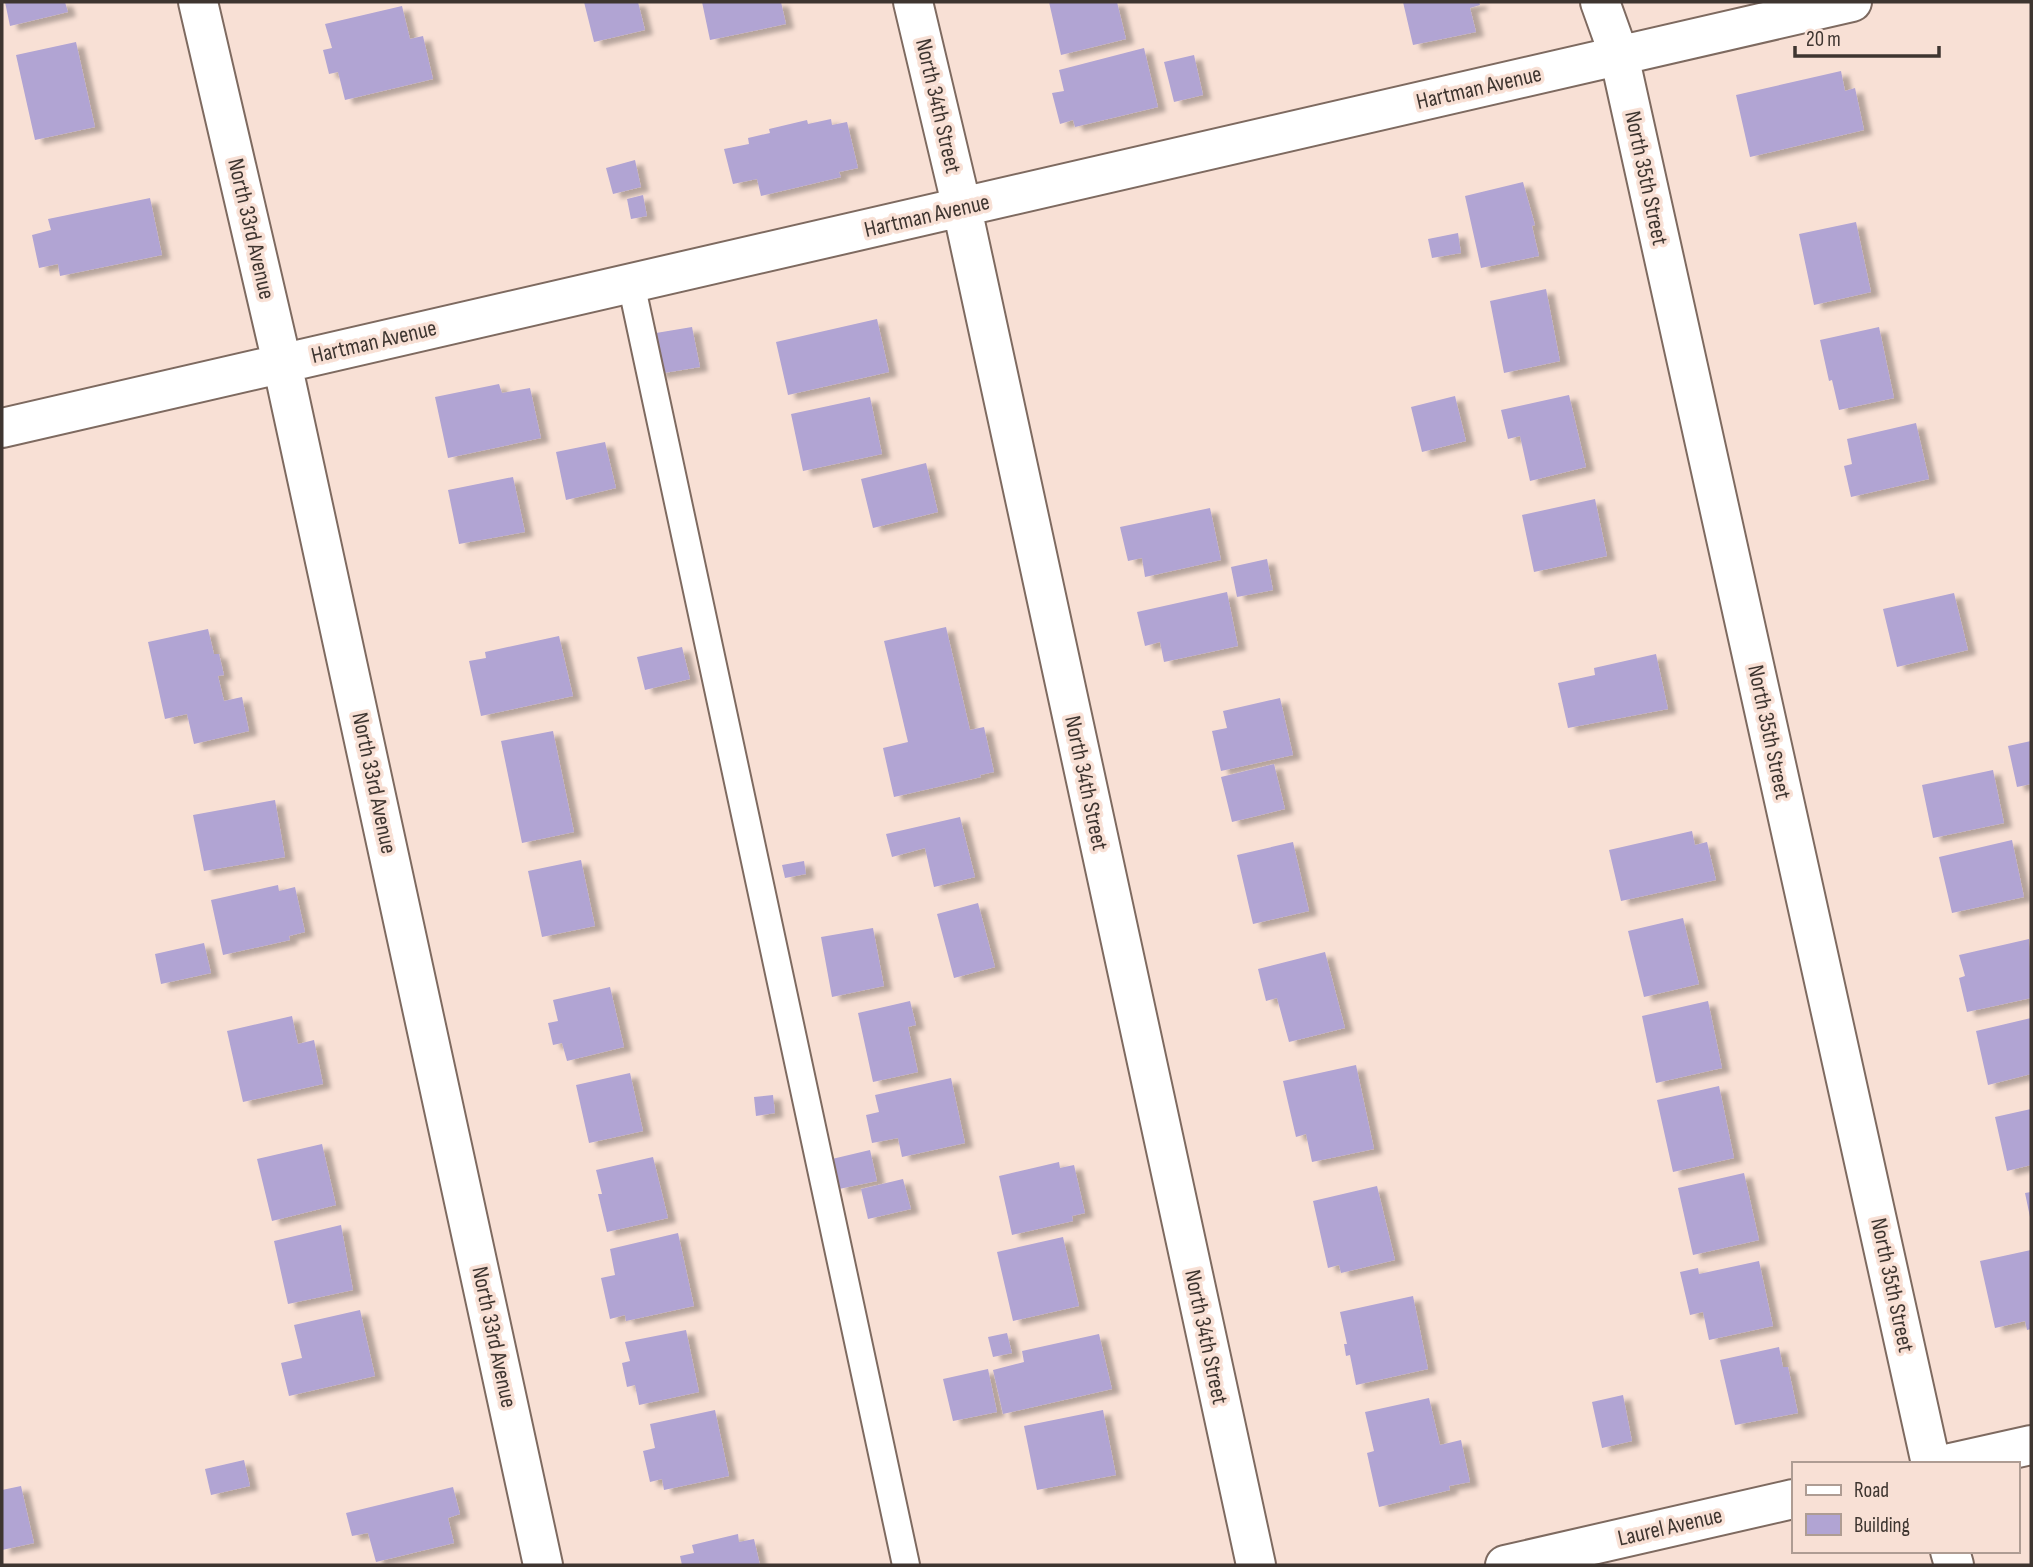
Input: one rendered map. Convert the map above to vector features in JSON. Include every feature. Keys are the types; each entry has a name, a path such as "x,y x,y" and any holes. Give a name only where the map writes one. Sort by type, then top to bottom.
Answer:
{"street":[{"name":"North 33rd Avenue","path":"198,2 282,363 543,1565"},
{"name":"North 34th Street","path":"913,2 962,208 1256,1565"},
{"name":"North 35th Street","path":"1600,2 1619,55 1931,1462"},
{"name":"Hartman Avenue","path":"2,428 1852,2"},
{"path":"1955,1462 2031,1445"},
{"name":"Laurel Avenue","path":"1506,1565 1792,1499"}],"lane":[{"path":"631,283 906,1565"}],"building":[{"path":"5,2 65,2 68,12 10,26"},
{"path":"584,2 638,2 645,30 594,42"},
{"path":"702,2 781,2 786,24 710,40"},
{"path":"1049,2 1117,2 1126,39 1061,55"},
{"path":"1403,2 1479,2 1480,5 1470,8 1476,32 1413,45"},
{"path":"402,6 410,39 423,36 433,79 345,100 338,72 329,74 323,50 332,48 325,24"},
{"path":"76,42 95,127 35,140 16,55"},
{"path":"1144,48 1158,107 1075,127 1073,120 1060,124 1052,93 1064,91 1059,70"},
{"path":"1194,55 1203,95 1174,102 1164,62"},
{"path":"1841,71 1845,91 1855,88 1864,130 1750,157 1736,95"},
{"path":"831,119 832,125 847,122 858,168 839,172 841,177 761,196 757,179 733,184 724,149 749,144 748,138 770,133 769,129 807,120 808,124"},
{"path":"635,160 641,187 613,194 606,168"},
{"path":"1523,182 1535,225 1532,226 1539,256 1481,268 1465,196"},
{"path":"643,195 647,216 631,219 627,199"},
{"path":"150,198 162,255 60,276 58,264 39,268 32,235 51,230 48,219"},
{"path":"1856,222 1871,292 1814,305 1799,234"},
{"path":"1458,233 1461,253 1432,258 1428,239"},
{"path":"1546,289 1560,361 1504,373 1490,301"},
{"path":"877,319 889,372 788,395 776,342"},
{"path":"692,327 700,367 658,374 650,334"},
{"path":"1879,327 1894,398 1839,410 1820,340"},
{"path":"499,384 502,393 530,388 541,438 448,458 435,397"},
{"path":"1569,395 1586,467 1530,481 1520,436 1508,439 1501,410"},
{"path":"1455,396 1466,441 1422,452 1411,407"},
{"path":"870,397 882,454 803,471 791,414"},
{"path":"1916,423 1929,479 1851,497 1844,466 1852,464 1847,439"},
{"path":"605,442 616,488 566,500 556,452"},
{"path":"926,463 938,512 873,528 861,479"},
{"path":"513,477 525,532 459,544 448,490"},
{"path":"1595,499 1607,556 1534,572 1522,515"},
{"path":"1210,508 1221,560 1145,577 1142,558 1128,561 1120,527"},
{"path":"1267,559 1273,590 1237,597 1231,567"},
{"path":"1227,592 1238,646 1164,662 1160,642 1145,646 1137,612"},
{"path":"1954,593 1968,650 1897,667 1883,609"},
{"path":"946,627 970,730 984,727 994,772 894,797 883,748 908,742 884,641"},
{"path":"208,629 214,654 219,654 224,675 218,676 224,701 242,697 249,731 194,744 187,714 165,719 148,642"},
{"path":"559,636 573,696 481,716 469,661 486,658 485,652"},
{"path":"682,647 690,679 645,690 637,657"},
{"path":"1656,654 1668,709 1568,728 1558,683 1595,675 1594,668"},
{"path":"1280,698 1293,755 1221,771 1212,731 1227,728 1223,711"},
{"path":"553,731 574,832 522,843 501,741"},
{"path":"2031,741 2031,784 2017,787 2008,746"},
{"path":"1274,764 1285,809 1232,822 1221,777"},
{"path":"1993,770 2004,823 1933,838 1922,785"},
{"path":"275,800 285,857 204,871 193,815"},
{"path":"960,817 975,877 934,887 925,848 892,857 886,834"},
{"path":"1692,831 1695,845 1707,842 1716,880 1621,901 1609,850"},
{"path":"2012,840 2024,897 1952,913 1939,857"},
{"path":"1293,842 1309,911 1253,924 1237,855"},
{"path":"581,860 595,926 542,937 528,871"},
{"path":"804,861 806,874 785,878 782,865"},
{"path":"278,885 279,891 295,887 305,932 289,936 290,940 223,955 211,900"},
{"path":"978,903 995,967 954,978 937,914"},
{"path":"1683,918 1699,984 1644,997 1628,931"},
{"path":"873,928 884,986 832,997 821,937"},
{"path":"2029,939 2031,998 1967,1012 1959,978 1965,976 1959,955"},
{"path":"204,943 211,973 161,984 155,954"},
{"path":"1325,952 1345,1028 1289,1042 1277,998 1266,1001 1258,969"},
{"path":"610,987 624,1047 567,1061 562,1043 553,1045 548,1023 558,1021 553,1000"},
{"path":"910,1001 916,1025 908,1027 918,1072 873,1082 858,1013"},
{"path":"1708,1001 1722,1068 1656,1083 1642,1016"},
{"path":"292,1016 298,1044 314,1040 323,1084 243,1102 227,1031"},
{"path":"2031,1018 2031,1074 1988,1085 1976,1031"},
{"path":"1356,1065 1374,1149 1312,1162 1306,1134 1296,1137 1283,1081"},
{"path":"630,1073 643,1131 589,1143 576,1085"},
{"path":"951,1078 965,1143 902,1157 898,1138 872,1143 866,1115 879,1112 875,1095"},
{"path":"1719,1086 1734,1158 1673,1172 1657,1100"},
{"path":"773,1095 775,1113 756,1116 754,1097"},
{"path":"2031,1109 2031,1165 2007,1171 1995,1117"},
{"path":"322,1144 336,1205 272,1221 257,1159"},
{"path":"870,1150 877,1181 839,1189 832,1159"},
{"path":"653,1157 668,1218 607,1232 598,1194 602,1194 596,1170"},
{"path":"1059,1162 1060,1168 1074,1165 1085,1213 1072,1216 1073,1221 1012,1235 999,1176"},
{"path":"1744,1173 1759,1240 1693,1255 1678,1188"},
{"path":"903,1179 911,1209 868,1219 861,1189"},
{"path":"1377,1186 1395,1260 1341,1273 1339,1265 1328,1268 1313,1201"},
{"path":"2031,1192 2031,1217 2030,1217 2025,1193"},
{"path":"341,1225 353,1290 288,1304 274,1241"},
{"path":"678,1233 694,1306 626,1321 625,1315 610,1319 601,1278 615,1275 610,1249"},
{"path":"1063,1237 1079,1306 1013,1321 997,1252"},
{"path":"2031,1250 2031,1329 2027,1330 2025,1321 1995,1328 1980,1261"},
{"path":"1759,1261 1773,1326 1709,1340 1703,1312 1690,1315 1680,1272 1698,1268 1699,1274"},
{"path":"1413,1296 1428,1369 1356,1385 1350,1355 1346,1356 1344,1344 1347,1344 1340,1312"},
{"path":"360,1310 375,1376 289,1396 281,1363 302,1358 294,1325"},
{"path":"686,1330 699,1392 639,1405 635,1385 627,1387 622,1363 630,1361 625,1342"},
{"path":"1007,1333 1012,1353 993,1357 988,1337"},
{"path":"1099,1334 1112,1389 1003,1414 993,1370 1024,1362 1022,1351"},
{"path":"1779,1347 1783,1367 1788,1367 1798,1413 1735,1425 1720,1360"},
{"path":"988,1369 997,1412 953,1421 943,1379"},
{"path":"1623,1395 1632,1441 1602,1448 1592,1402"},
{"path":"1429,1398 1440,1445 1461,1440 1470,1482 1449,1486 1450,1490 1379,1507 1367,1453 1374,1451 1365,1412"},
{"path":"715,1410 729,1476 664,1490 662,1479 650,1482 643,1451 655,1448 650,1424"},
{"path":"1103,1410 1116,1475 1037,1490 1024,1426"},
{"path":"244,1460 250,1486 211,1495 205,1469"},
{"path":"21,1486 34,1543 2,1550 2,1490"},
{"path":"453,1487 460,1514 448,1518 454,1543 376,1562 368,1533 352,1536 346,1513"},
{"path":"738,1534 739,1542 754,1539 760,1565 682,1565 680,1556 694,1553 692,1545"}]}
